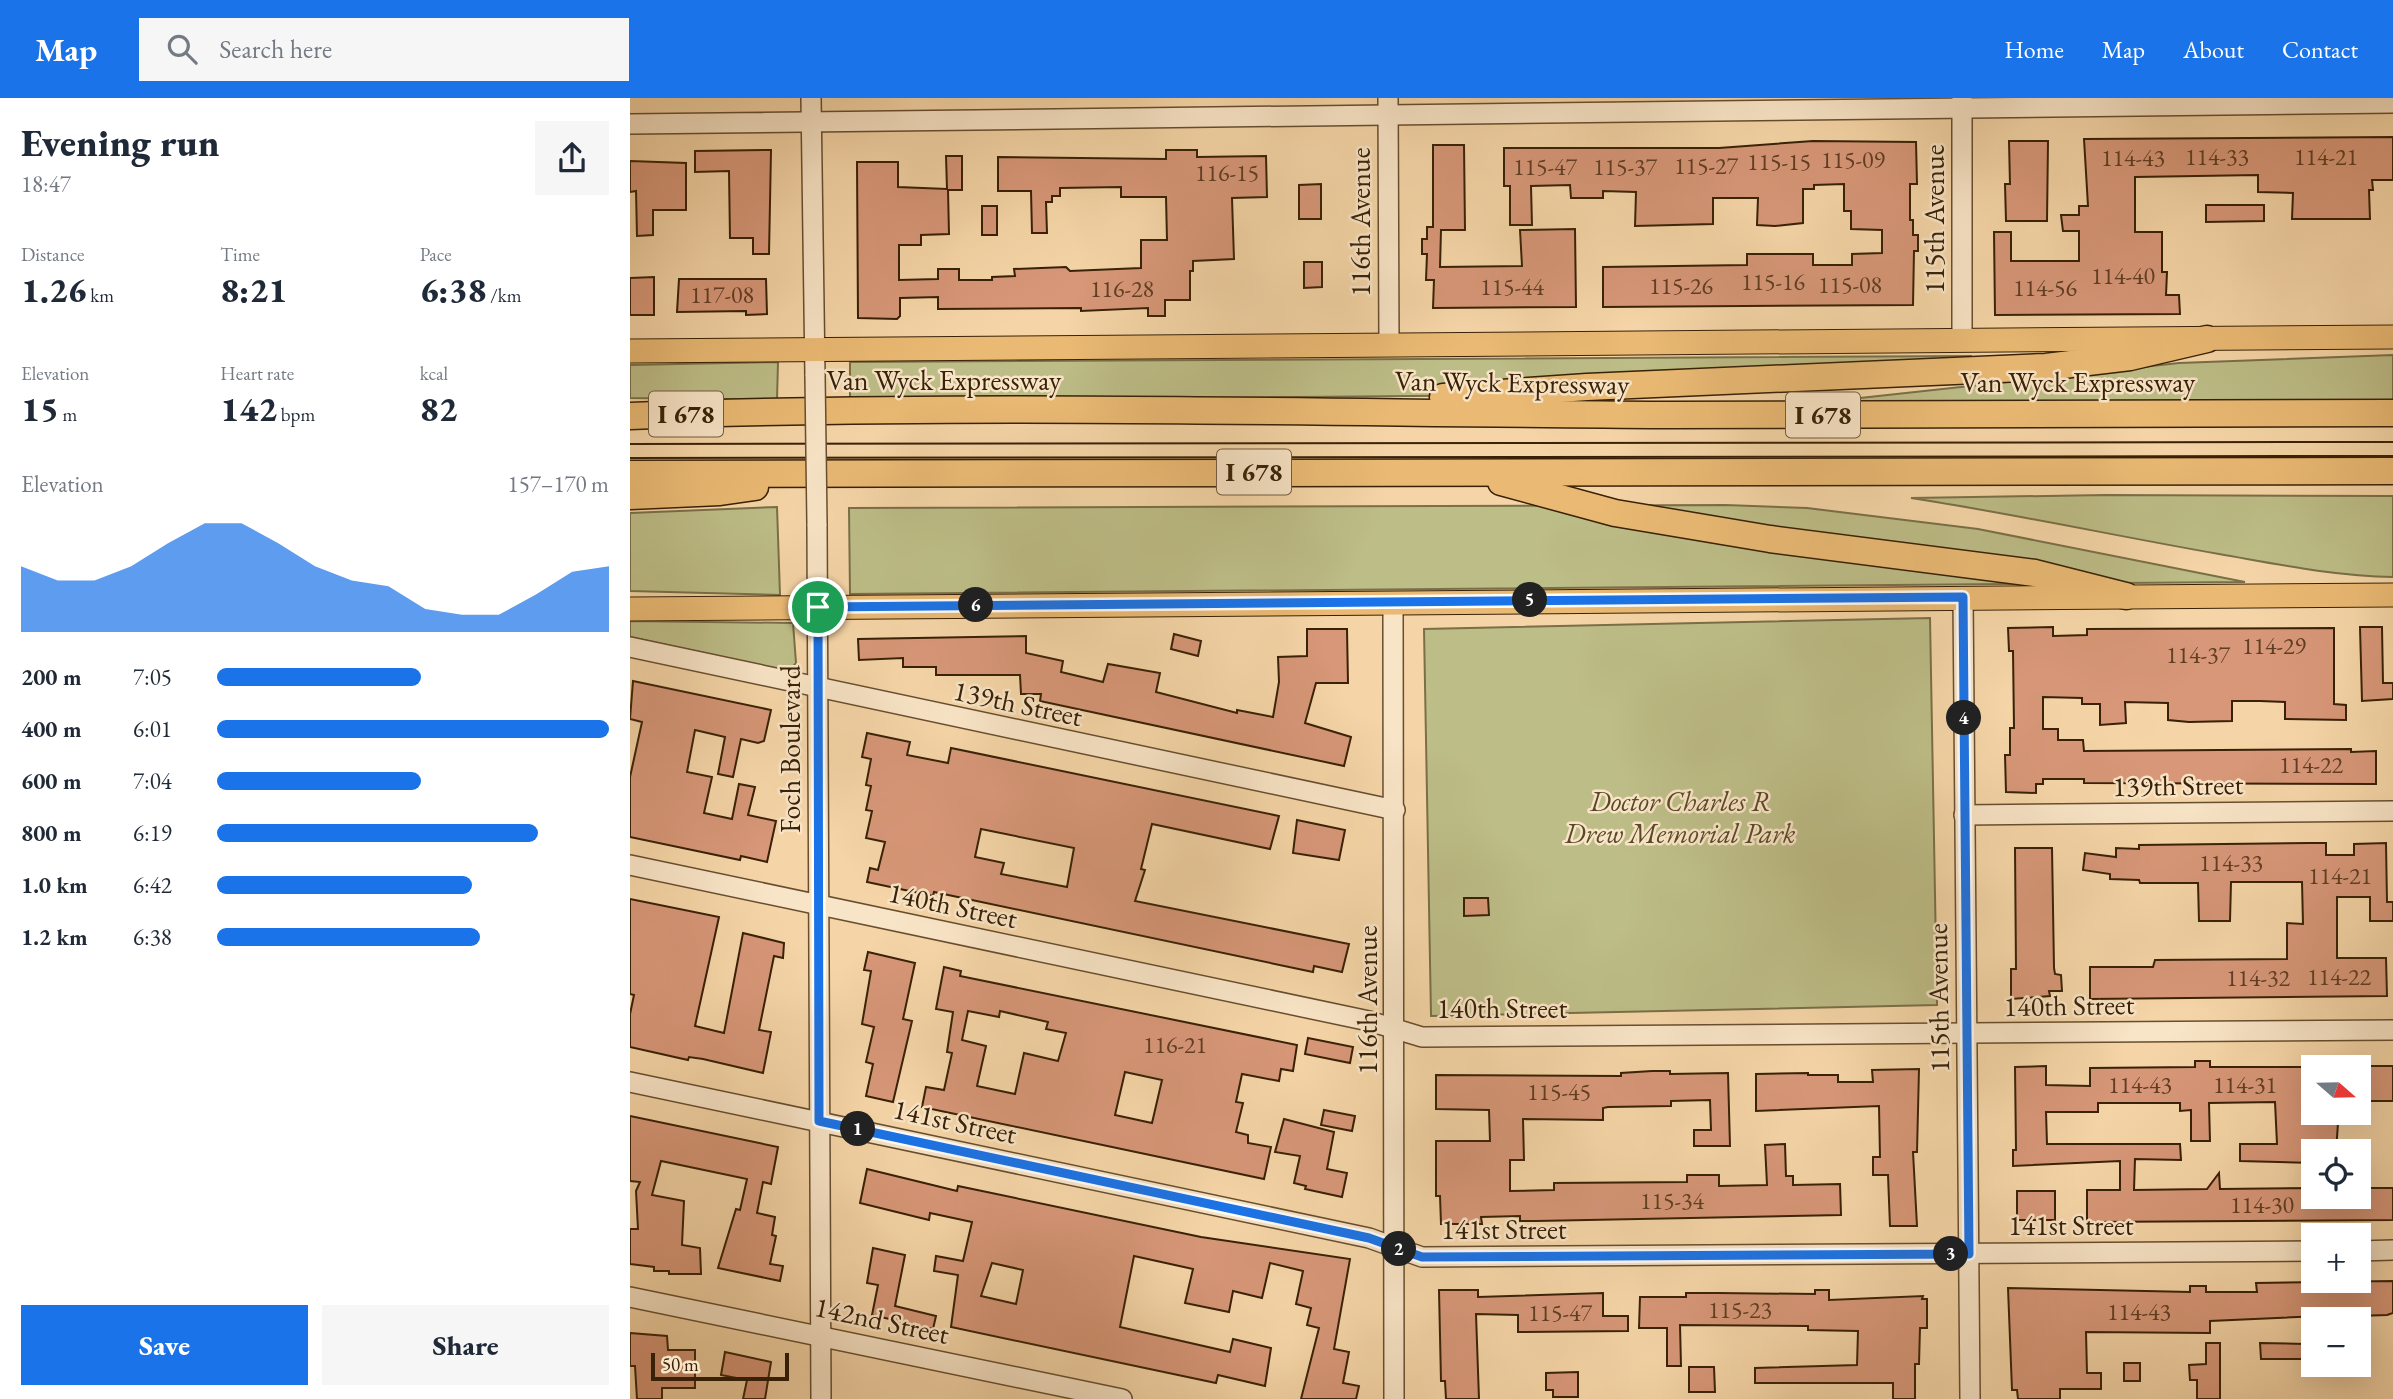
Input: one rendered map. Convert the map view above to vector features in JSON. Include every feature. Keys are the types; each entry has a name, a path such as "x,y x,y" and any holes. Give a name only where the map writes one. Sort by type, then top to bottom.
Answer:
{"highway":[{"path":"1253,410 1587,387 2046,367 2130,356 2207,339"},
{"path":"630,405 741,412"},
{"name":"Van Wyck Expressway","path":"630,416 741,412 1253,410 1667,415 2393,413"},
{"name":"I 678","path":"630,474 2393,471"},
{"path":"1465,472 1615,513 1770,539 2035,573 2126,596"},
{"path":"630,496 720,492 847,474"}],"main road":[{"name":"Van Wyck Expressway","path":"630,351 2393,337"},
{"path":"630,609 2393,595"}],"street":[{"name":"Foch Boulevard","path":"811,98 818,607 821,1399"},
{"path":"630,124 812,122 1388,106 1962,102 2393,103"},
{"name":"115th Avenue","path":"1962,102 1962,340"},
{"name":"116th Avenue","path":"1388,106 1389,345"},
{"name":"115th Avenue","path":"1963,597 1969,1399"},
{"name":"116th Avenue","path":"1393,602 1396,1029 1394,1399"},
{"name":"139th Street","path":"630,647 818,690 1395,810"},
{"name":"139th Street","path":"1964,815 2393,811"},
{"name":"140th Street","path":"630,865 1396,1029 1422,1037 2393,1030"},
{"name":"141st Street","path":"630,1082 1369,1238 1422,1257 2301,1251"},
{"path":"2371,1251 2393,1250"},
{"name":"142nd Street","path":"630,1297 821,1336 1043,1391 1122,1399"}],"green space":[{"path":"2393,355 2393,406 1796,405 2179,363"},
{"path":"1972,356 1747,388 1650,394 850,401 850,362"},
{"path":"778,362 777,400 630,398 630,365"},
{"path":"2106,495 2393,496 2393,577 2327,572 2284,565 1911,498"},
{"path":"1725,505 1807,508 1978,529 2245,582 850,594 849,508"},
{"path":"777,507 780,595 630,591 630,513"},
{"name":"Doctor Charles R Drew Memorial Park","path":"1930,618 1937,1005 1431,1016 1424,629"},
{"path":"630,621 793,623 796,663 790,670 784,670 630,637"}],"building":[{"path":"2393,137 2393,180 2372,180 2373,190 2369,190 2370,219 2292,219 2293,193 2258,192 2258,175 2135,177 2135,232 2162,232 2162,272 2167,272 2166,295 2179,295 2180,314 1995,315 1994,232 2011,232 2011,261 2079,261 2079,231 2063,231 2061,215 2079,215 2079,206 2088,206 2084,139"},
{"path":"1813,141 1916,142 1917,184 1910,184 1910,220 1913,220 1913,235 1918,235 1918,251 1914,251 1913,305 1603,307 1603,267 1747,265 1747,254 1813,254 1813,265 1852,265 1852,254 1882,253 1882,230 1851,229 1851,211 1844,211 1844,184 1814,185 1814,189 1803,189 1803,223 1775,226 1757,225 1758,198 1713,198 1713,224 1635,226 1636,192 1603,191 1603,198 1571,198 1570,185 1531,186 1532,225 1510,225 1510,186 1504,186 1504,148 1719,148"},
{"path":"2009,141 2048,141 2047,221 2006,221 2005,184 2010,184"},
{"path":"1433,145 1464,145 1465,230 1441,230 1440,267 1522,266 1520,230 1575,229 1576,307 1433,308 1434,280 1426,280 1427,254 1422,254 1422,239 1427,239 1427,227 1433,227"},
{"path":"771,150 769,254 753,254 753,238 730,238 729,171 695,172 695,151"},
{"path":"1166,150 1197,150 1197,157 1266,156 1267,197 1232,198 1234,259 1193,261 1193,271 1190,271 1190,300 1165,300 1165,316 1148,316 1148,308 1081,311 1081,308 938,309 938,297 900,298 900,316 897,319 858,318 857,162 898,162 898,187 947,189 946,156 962,156 962,190 948,190 949,234 921,235 921,245 899,245 899,280 938,279 938,269 959,269 959,280 992,280 992,277 1015,276 1014,269 1066,267 1070,271 1141,268 1141,240 1167,240 1166,197 1121,197 1121,187 1060,188 1060,196 1052,196 1052,202 1046,202 1047,233 1032,233 1031,191 998,191 998,157 1166,159"},
{"path":"630,161 686,163 686,210 653,210 653,235 637,236 636,191 630,192"},
{"path":"1321,184 1321,219 1299,219 1299,185"},
{"path":"2206,205 2264,205 2264,221 2206,222"},
{"path":"982,206 997,206 997,235 982,235"},
{"path":"1304,262 1322,262 1322,287 1304,288"},
{"path":"654,277 654,315 630,315 630,278"},
{"path":"679,279 766,279 767,314 746,315 746,311 677,312"},
{"path":"2053,627 2053,636 2087,635 2087,629 2334,628 2334,704 2346,705 2346,720 2285,719 2285,702 2232,701 2232,721 2189,722 2168,720 2168,703 2125,702 2126,723 2100,725 2100,704 2082,704 2082,698 2043,697 2043,729 2058,729 2058,740 2083,740 2084,751 2376,751 2376,784 2084,783 2084,779 2043,779 2043,784 2036,784 2036,793 2006,792 2005,755 2010,755 2010,728 2014,728 2013,651 2009,651 2008,628"},
{"path":"2360,627 2382,627 2383,683 2393,683 2393,699 2362,701"},
{"path":"1307,629 1347,629 1348,683 1316,683 1305,723 1351,737 1344,766 1040,701 1041,694 1021,694 1020,675 936,675 936,667 903,667 903,658 859,660 858,639 1026,636 1026,653 1063,661 1061,672 1103,682 1108,664 1160,673 1156,692 1237,713 1237,710 1273,717 1279,682 1278,657 1307,656"},
{"path":"1174,634 1201,641 1198,656 1171,649"},
{"path":"633,681 771,710 764,741 758,743 741,739 733,777 718,774 725,737 695,730 687,772 712,777 704,813 732,819 739,784 755,787 748,815 776,821 767,862 741,856 740,860 630,837 630,777 642,722 630,719"},
{"path":"867,733 910,742 907,755 948,763 951,748 1279,816 1270,849 1152,824 1141,869 1145,870 1135,901 1349,944 1342,972 1314,966 1313,972 934,892 933,896 867,882 870,868 878,870 885,842 866,838 872,811 866,810 871,786 866,785 871,759 862,757","holes":["981,829 1074,848 1067,887 1001,874 1004,863 975,857"]},
{"path":"1297,820 1345,830 1339,860 1293,853"},
{"path":"2326,843 2326,855 2354,855 2354,844 2386,843 2387,902 2393,902 2393,921 2370,921 2370,897 2337,897 2337,958 2386,958 2387,996 2090,999 2090,967 2153,967 2155,960 2287,959 2287,923 2303,924 2302,882 2231,882 2230,921 2199,921 2198,883 2140,883 2139,880 2110,879 2110,874 2083,870 2085,853 2116,857 2116,848 2139,849 2139,845"},
{"path":"2015,848 2052,848 2054,968 2055,974 2061,975 2062,991 2049,991 2050,996 2011,999 2011,969 2016,969"},
{"path":"1464,898 1488,898 1489,915 1464,916"},
{"path":"630,899 719,917 695,1026 724,1033 743,933 784,943 783,958 774,956 759,1030 771,1032 763,1073 703,1059 689,1057 688,1060 630,1047 630,1014 634,995 630,994"},
{"path":"868,952 915,963 903,1019 912,1021 893,1102 866,1096 873,1064 866,1062 874,1027 862,1024 871,971 864,970"},
{"path":"944,967 961,971 960,976 1297,1045 1293,1071 1281,1069 1279,1081 1242,1074 1236,1102 1243,1103 1236,1132 1248,1135 1248,1143 1271,1147 1264,1179 922,1107 926,1087 944,1090 952,1053 947,1052 953,1012 936,1009","holes":["968,1011 999,1017 1000,1011 1048,1022 1046,1029 1066,1033 1058,1061 1024,1053 1015,1094 977,1086 986,1046 962,1040","1125,1072 1162,1080 1152,1123 1115,1115"]},
{"path":"1308,1038 1353,1047 1350,1063 1305,1054"},
{"path":"2195,1061 2210,1061 2210,1067 2301,1067 2301,1125 2338,1125 2337,1139 2301,1139 2301,1163 2240,1161 2240,1144 2277,1144 2275,1102 2209,1103 2210,1141 2191,1141 2191,1110 2180,1111 2180,1103 2098,1103 2098,1112 2046,1112 2047,1144 2180,1144 2181,1160 2135,1159 2134,1190 2207,1189 2219,1173 2220,1189 2301,1188 2301,1209 2371,1209 2371,1188 2393,1188 2393,1220 2087,1222 2087,1190 2120,1190 2120,1161 2013,1166 2013,1150 2016,1150 2015,1067 2046,1066 2046,1085 2090,1086 2090,1068 2195,1067"},
{"path":"2371,1066 2393,1066 2393,1101 2371,1101"},
{"path":"1919,1069 1917,1152 1913,1152 1917,1226 1890,1226 1888,1175 1873,1175 1873,1157 1880,1157 1879,1106 1756,1111 1756,1074 1838,1075 1838,1082 1873,1082 1872,1070"},
{"path":"1670,1071 1670,1074 1728,1073 1730,1146 1694,1146 1694,1130 1711,1130 1710,1100 1671,1101 1671,1106 1608,1107 1603,1108 1603,1120 1523,1119 1524,1160 1510,1160 1510,1191 1554,1190 1554,1183 1687,1182 1687,1175 1719,1175 1719,1186 1767,1185 1765,1145 1785,1144 1786,1176 1793,1176 1793,1185 1840,1184 1841,1215 1536,1221 1520,1221 1520,1216 1481,1217 1482,1224 1441,1224 1440,1196 1436,1196 1436,1141 1490,1141 1489,1110 1436,1109 1436,1075 1621,1076 1621,1073"},
{"path":"1324,1110 1355,1116 1352,1131 1321,1125"},
{"path":"630,1116 778,1147 771,1184 763,1182 757,1213 775,1217 772,1235 776,1236 770,1264 783,1266 780,1281 718,1268 736,1209 740,1210 747,1179 661,1161 652,1195 684,1201 682,1245 700,1248 701,1274 669,1274 669,1271 654,1271 654,1267 630,1264 630,1229 638,1229 636,1191 640,1182 630,1181"},
{"path":"1284,1119 1334,1132 1327,1169 1347,1173 1342,1197 1305,1189 1306,1186 1294,1183 1300,1156 1275,1152"},
{"path":"867,1169 957,1191 958,1186 1201,1237 1350,1259 1334,1349 1349,1352 1343,1383 1359,1386 1356,1399 1301,1399 1319,1328 1307,1325 1311,1308 1296,1304 1303,1271 1270,1263 1262,1298 1233,1291 1229,1312 1185,1303 1193,1269 1134,1256 1120,1327 1230,1352 1233,1339 1271,1348 1265,1386 1218,1375 1216,1383 951,1327 958,1275 934,1271 936,1256 963,1261 972,1222 930,1213 929,1220 860,1203","holes":["992,1263 1023,1270 1016,1304 981,1296"]},
{"path":"2017,1191 2055,1191 2055,1220 2017,1220"},
{"path":"873,1248 905,1255 895,1306 936,1316 933,1329 872,1315 878,1285 867,1283"},
{"path":"2371,1281 2393,1281 2393,1313 2371,1316 2371,1307 2301,1307 2301,1317 2210,1321 2210,1333 2086,1332 2087,1373 2101,1373 2101,1389 2060,1389 2060,1399 2018,1399 2017,1390 2012,1390 2008,1288 2190,1292 2190,1286 2206,1286 2206,1292 2257,1292 2256,1283 2301,1282 2301,1293 2371,1293"},
{"path":"1439,1290 1478,1290 1478,1297 1603,1293 1603,1316 1628,1316 1628,1331 1518,1332 1518,1315 1476,1314 1479,1399 1446,1399 1445,1381 1441,1381"},
{"path":"1815,1290 1829,1290 1829,1300 1923,1296 1922,1299 1927,1299 1927,1328 1920,1328 1919,1364 1915,1364 1915,1399 1893,1399 1893,1383 1755,1383 1755,1368 1857,1365 1858,1331 1808,1330 1808,1326 1680,1325 1681,1366 1667,1366 1667,1328 1639,1328 1640,1297 1686,1297 1686,1293 1815,1294"},
{"path":"630,1333 667,1336 668,1350 695,1350 695,1388 662,1388 662,1399 637,1399 635,1366 630,1366"},
{"path":"2206,1343 2220,1343 2220,1399 2197,1399 2197,1380 2190,1380 2189,1365 2206,1364"},
{"path":"2260,1343 2301,1344 2301,1359 2261,1359"},
{"path":"725,1352 771,1362 765,1399 743,1399 747,1380 721,1375"},
{"path":"2124,1363 2140,1363 2140,1381 2124,1381"},
{"path":"1689,1367 1714,1367 1715,1392 1689,1392"},
{"path":"1578,1372 1578,1397 1553,1397 1553,1390 1546,1390 1546,1373"}],"tram line":[{"path":"630,444 2393,442"},
{"path":"630,458 2393,456"}],"route":[{"path":"1963,597 1969,1254 1422,1257 1369,1238 819,1121 818,607 1963,597"}]}
